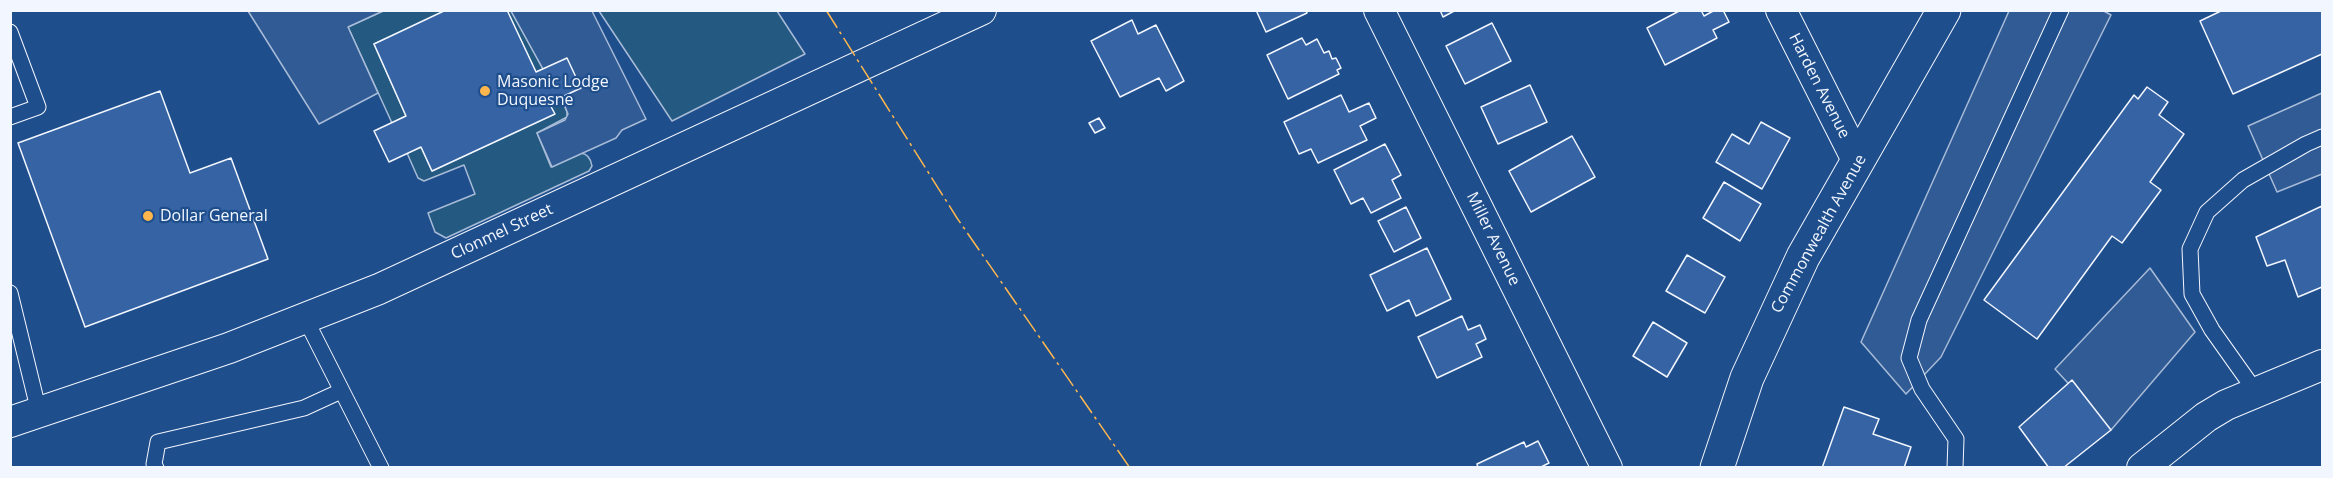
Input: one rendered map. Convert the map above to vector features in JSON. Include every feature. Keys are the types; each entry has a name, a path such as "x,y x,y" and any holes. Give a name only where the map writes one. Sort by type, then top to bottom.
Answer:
{"street":[{"name":"Miller Avenue","path":"1379,10 1607,468"},
{"name":"Harden Avenue","path":"1781,10 1858,162"},
{"name":"Commonwealth Avenue","path":"1717,468 1747,378 1803,257 1944,10"},
{"name":"Clonmel Street","path":"10,422 229,348 426,268 979,11"},
{"path":"2142,468 2206,417 2226,405 2322,364"}],"lane":[{"path":"1955,468 1956,439 1922,389 1909,358 1919,320 2061,10"},
{"path":"10,32 38,107 10,117"},
{"path":"2256,392 2212,330 2192,294 2190,249 2207,212 2243,180 2322,137"},
{"path":"10,293 39,412"},
{"path":"305,318 381,468"},
{"path":"156,468 154,464 158,442 304,408 341,391"}],"shaded area":[{"path":"2102,10 2111,15 1941,357 1906,394 1861,342 2009,11"},
{"path":"248,11 383,11 348,27 378,93 319,124"},
{"path":"383,11 446,11 374,44 406,116 392,123 348,27"},
{"path":"507,11 511,11 543,69 536,72"},
{"path":"511,11 592,11 646,119 622,130 616,138 552,167 537,133 565,120 568,114 561,97 580,88 543,69"},
{"path":"599,11 777,11 805,54 672,121"},
{"path":"2322,93 2322,174 2277,192 2248,126"},
{"path":"561,97 567,117 537,133 551,167 581,153 586,154 590,159 592,166 589,171 446,238 435,232 428,213 475,194 464,165 424,181 418,178 407,153 421,147 432,171 554,114 549,103"},
{"path":"2150,268 2195,332 2111,430 2055,369"}],"building":[{"name":"Masonic Lodge Duquesne","path":"446,10 507,10 536,72 567,58 581,88 549,103 555,114 432,171 421,147 389,162 374,131 406,116 374,44"},
{"path":"1256,10 1306,10 1307,13 1266,32"},
{"path":"1440,10 1456,10 1443,17"},
{"path":"1681,10 1701,10 1704,16 1715,10 1723,10 1729,22 1713,30 1717,38 1665,65 1647,28"},
{"path":"2223,10 2322,10 2322,54 2233,94 2200,21"},
{"path":"1132,20 1138,34 1156,25 1184,81 1166,91 1159,78 1120,97 1091,41"},
{"path":"1492,23 1511,61 1465,84 1446,46"},
{"path":"1302,38 1306,45 1317,39 1324,53 1329,51 1332,59 1336,58 1341,68 1337,70 1339,74 1288,99 1267,55"},
{"path":"1530,85 1547,122 1498,144 1481,107"},
{"path":"2147,87 2168,102 2159,115 2184,134 2150,182 2161,190 2122,243 2112,236 2037,339 1984,300 2134,95 2138,99"},
{"name":"Dollar General","path":"160,91 190,173 231,158 268,259 85,327 18,143"},
{"path":"1341,95 1349,112 1369,103 1376,118 1360,126 1367,140 1318,163 1311,149 1299,154 1284,122"},
{"path":"1099,118 1105,128 1095,133 1089,123"},
{"path":"1761,122 1790,138 1762,189 1716,162 1732,134 1749,144"},
{"path":"1572,136 1595,177 1531,212 1509,171"},
{"path":"1385,144 1401,175 1392,180 1401,198 1371,213 1363,198 1351,204 1334,170"},
{"path":"1724,182 1761,204 1740,241 1703,218"},
{"path":"2322,206 2322,287 2298,297 2285,260 2267,266 2256,237"},
{"path":"1406,207 1421,238 1394,252 1378,221"},
{"path":"1427,248 1451,299 1416,316 1409,300 1387,311 1370,275"},
{"path":"1687,255 1725,277 1705,313 1666,291"},
{"path":"1462,316 1468,330 1480,325 1486,339 1476,344 1482,357 1437,378 1418,337"},
{"path":"1653,322 1687,343 1667,377 1633,356"},
{"path":"2072,380 2111,430 2063,468 2049,468 2019,427"},
{"path":"1844,407 1879,419 1873,434 1911,447 1904,468 1822,468"},
{"path":"1538,441 1549,463 1539,468 1478,468 1477,464 1524,442 1526,447"}],"power":[{"path":"826,10 957,218 1130,468"}],"place":[{"name":"Masonic Lodge Duquesne","path":"485,91"},
{"name":"Dollar General","path":"148,216"}]}
